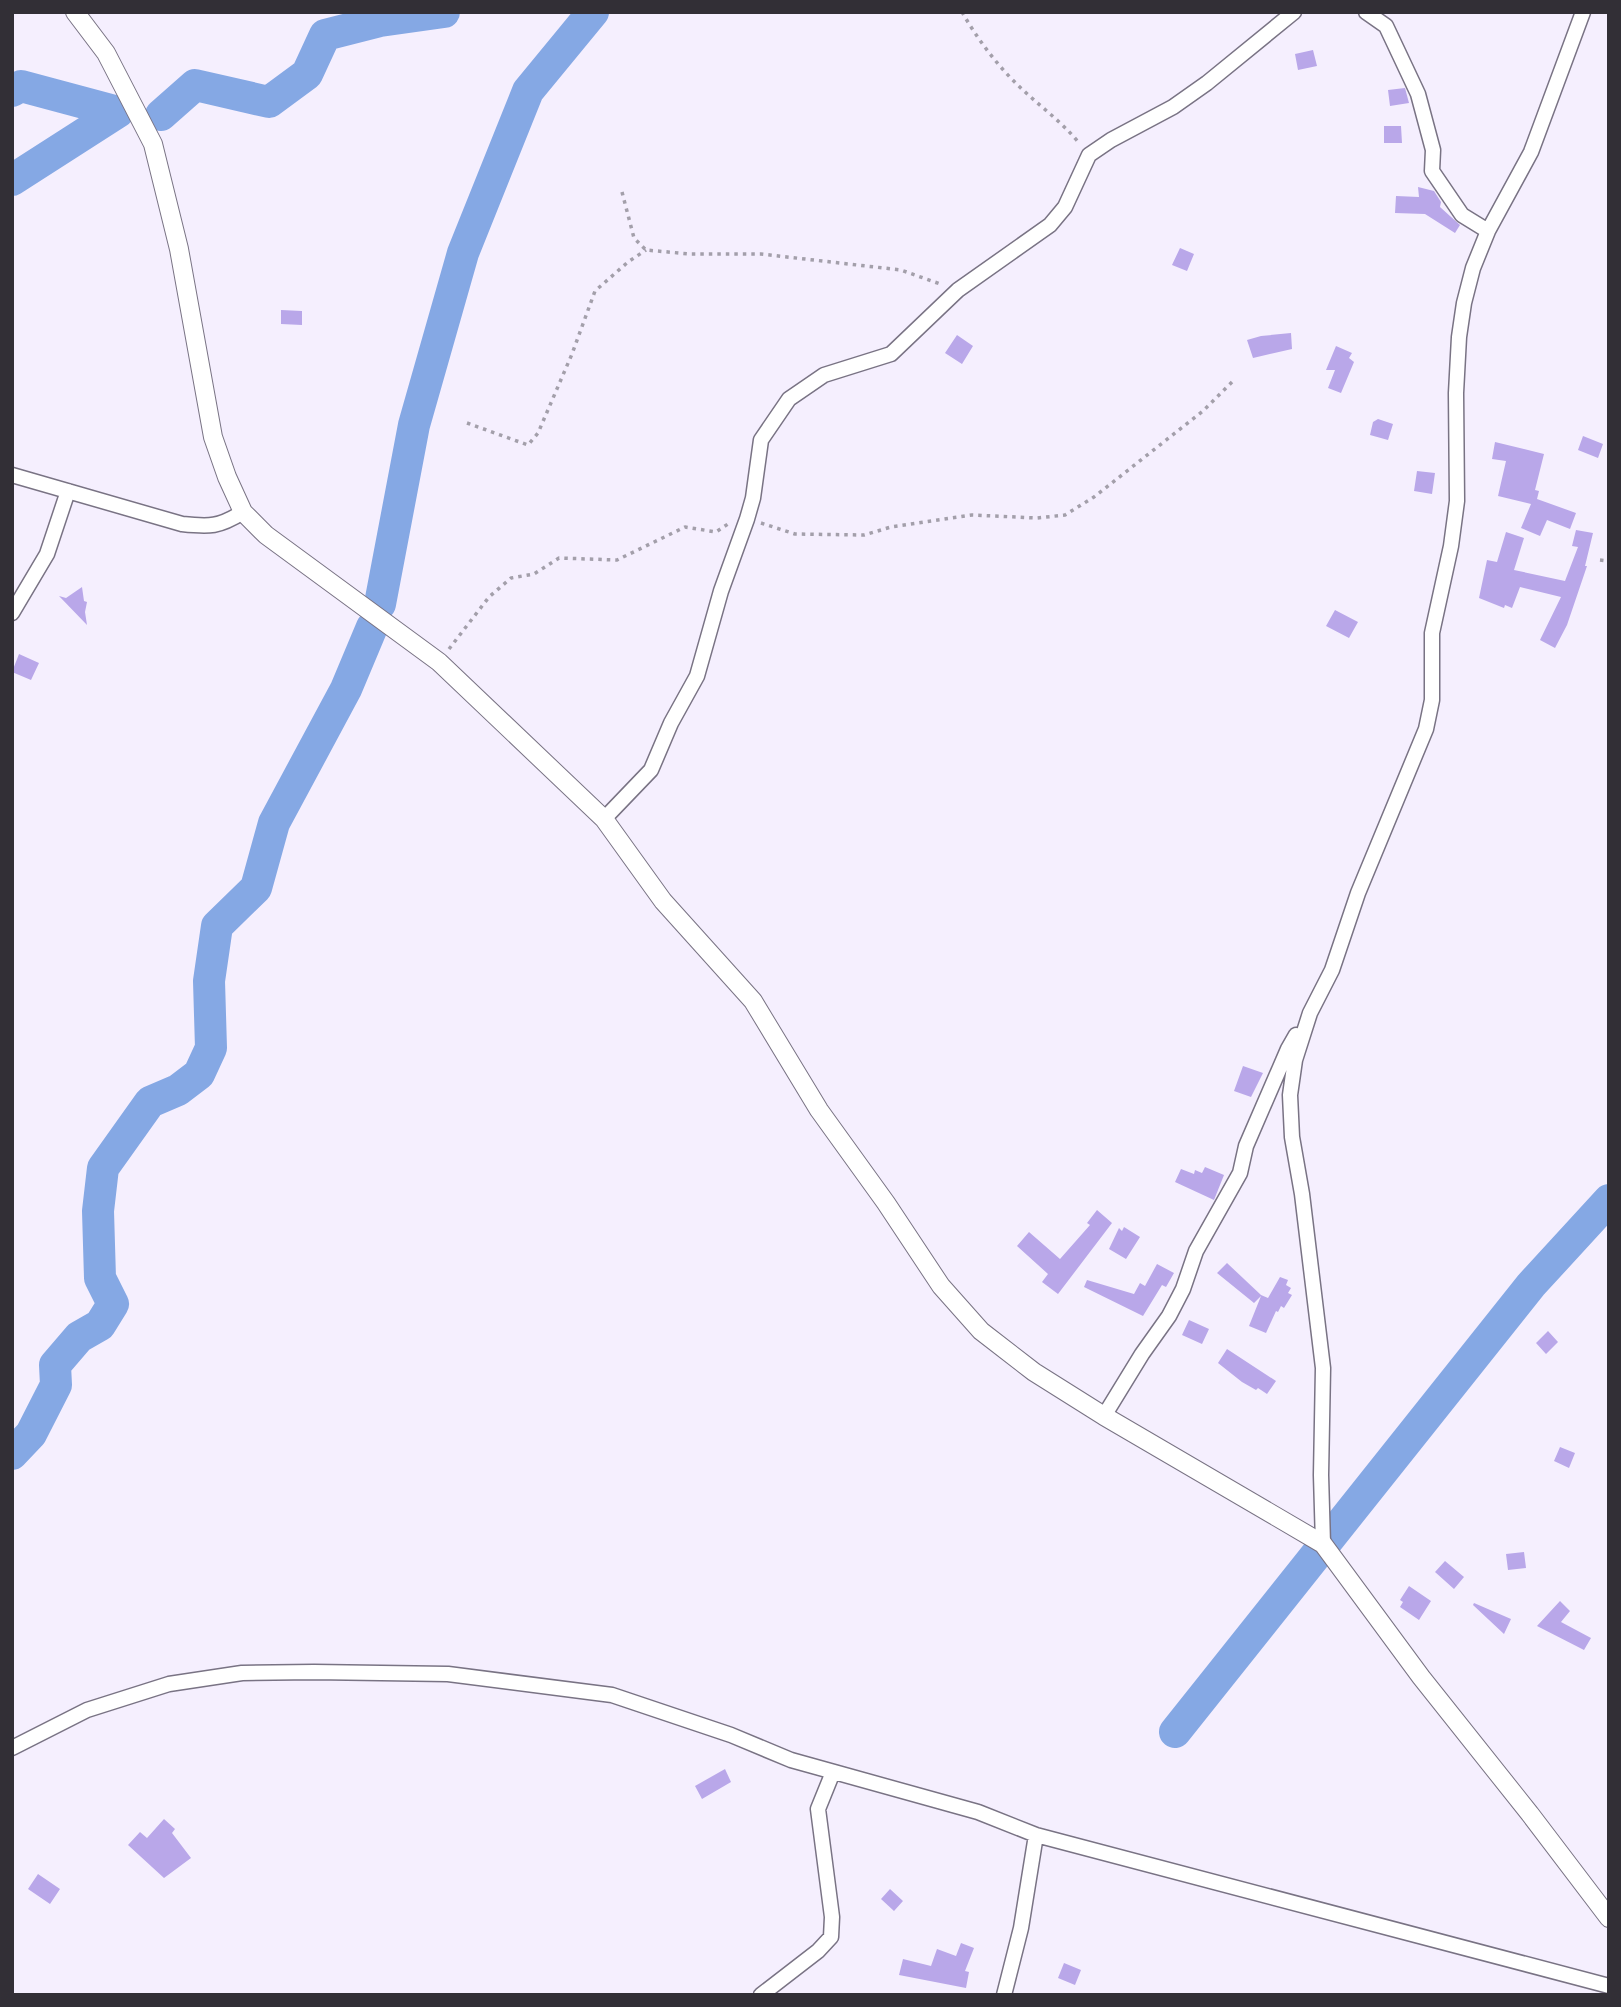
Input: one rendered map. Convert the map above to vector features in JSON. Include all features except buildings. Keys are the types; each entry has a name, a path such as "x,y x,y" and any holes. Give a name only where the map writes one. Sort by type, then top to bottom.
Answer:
{"street":[{"path":"75,12 106,53 153,144 179,249 213,437 227,478 243,512 266,535 439,662 604,819 663,901 753,1001 819,1110 941,1286 981,1331 1034,1372 1104,1416 1322,1544 1421,1677 1531,1814 1609,1918"},
{"path":"604,819 651,769 671,723 697,676 721,591 753,498 761,440 789,399 824,375 891,354 958,290 1050,225 1065,207 1089,155 1184,99 1294,12"},
{"path":"1366,12 1386,26 1418,94 1433,150 1432,172 1462,215 1488,231"},
{"path":"1104,1416 1179,1298 1196,1251 1240,1173 1246,1146 1288,1049 1332,970 1358,893 1426,729 1432,700 1432,633 1451,546 1457,501 1456,393 1460,337 1473,268 1488,231 1531,152 1583,12"},
{"path":"12,475 182,524 223,524 243,512"},
{"path":"12,613 47,554 68,491"},
{"path":"1310,1013 1295,1060 1290,1095 1292,1137 1302,1194 1323,1368 1322,1544"},
{"path":"12,1748 87,1710 169,1684 242,1674 448,1674 612,1695 731,1735 791,1760 978,1812 1036,1835 1609,1986"},
{"path":"761,1995 818,1951 831,1937 832,1917 818,1810 833,1772"},
{"path":"1004,1995 1023,1917 1036,1835"}],"path":[{"path":"962,12 972,29 1022,90 1063,123 1089,155"},
{"path":"622,192 634,238 646,250"},
{"path":"467,423 528,445 538,433 568,365 595,291 646,250 690,254 761,254 901,270 958,290"},
{"path":"439,662 488,597 511,578 534,574 559,558 617,560 685,527 716,532 740,517 795,534 864,535 891,527 972,515 1037,518 1065,515 1094,497 1203,411 1232,382"},
{"path":"1600,561 1609,561"}],"waterway":[{"path":"161,115 195,85 269,102 307,74 325,35 380,21 444,12"},
{"path":"380,604 414,425 463,253 528,91 593,12"},
{"path":"12,91 21,86 118,112"},
{"path":"12,180 118,112"},
{"path":"12,1454 31,1434 56,1385 55,1365 79,1337 100,1325 113,1304 100,1278 98,1211 103,1168 150,1102 178,1090 199,1074 211,1048 209,981 217,926 256,888 274,823 346,689 372,627"},
{"path":"1175,1732 1531,1285 1609,1200"}]}
